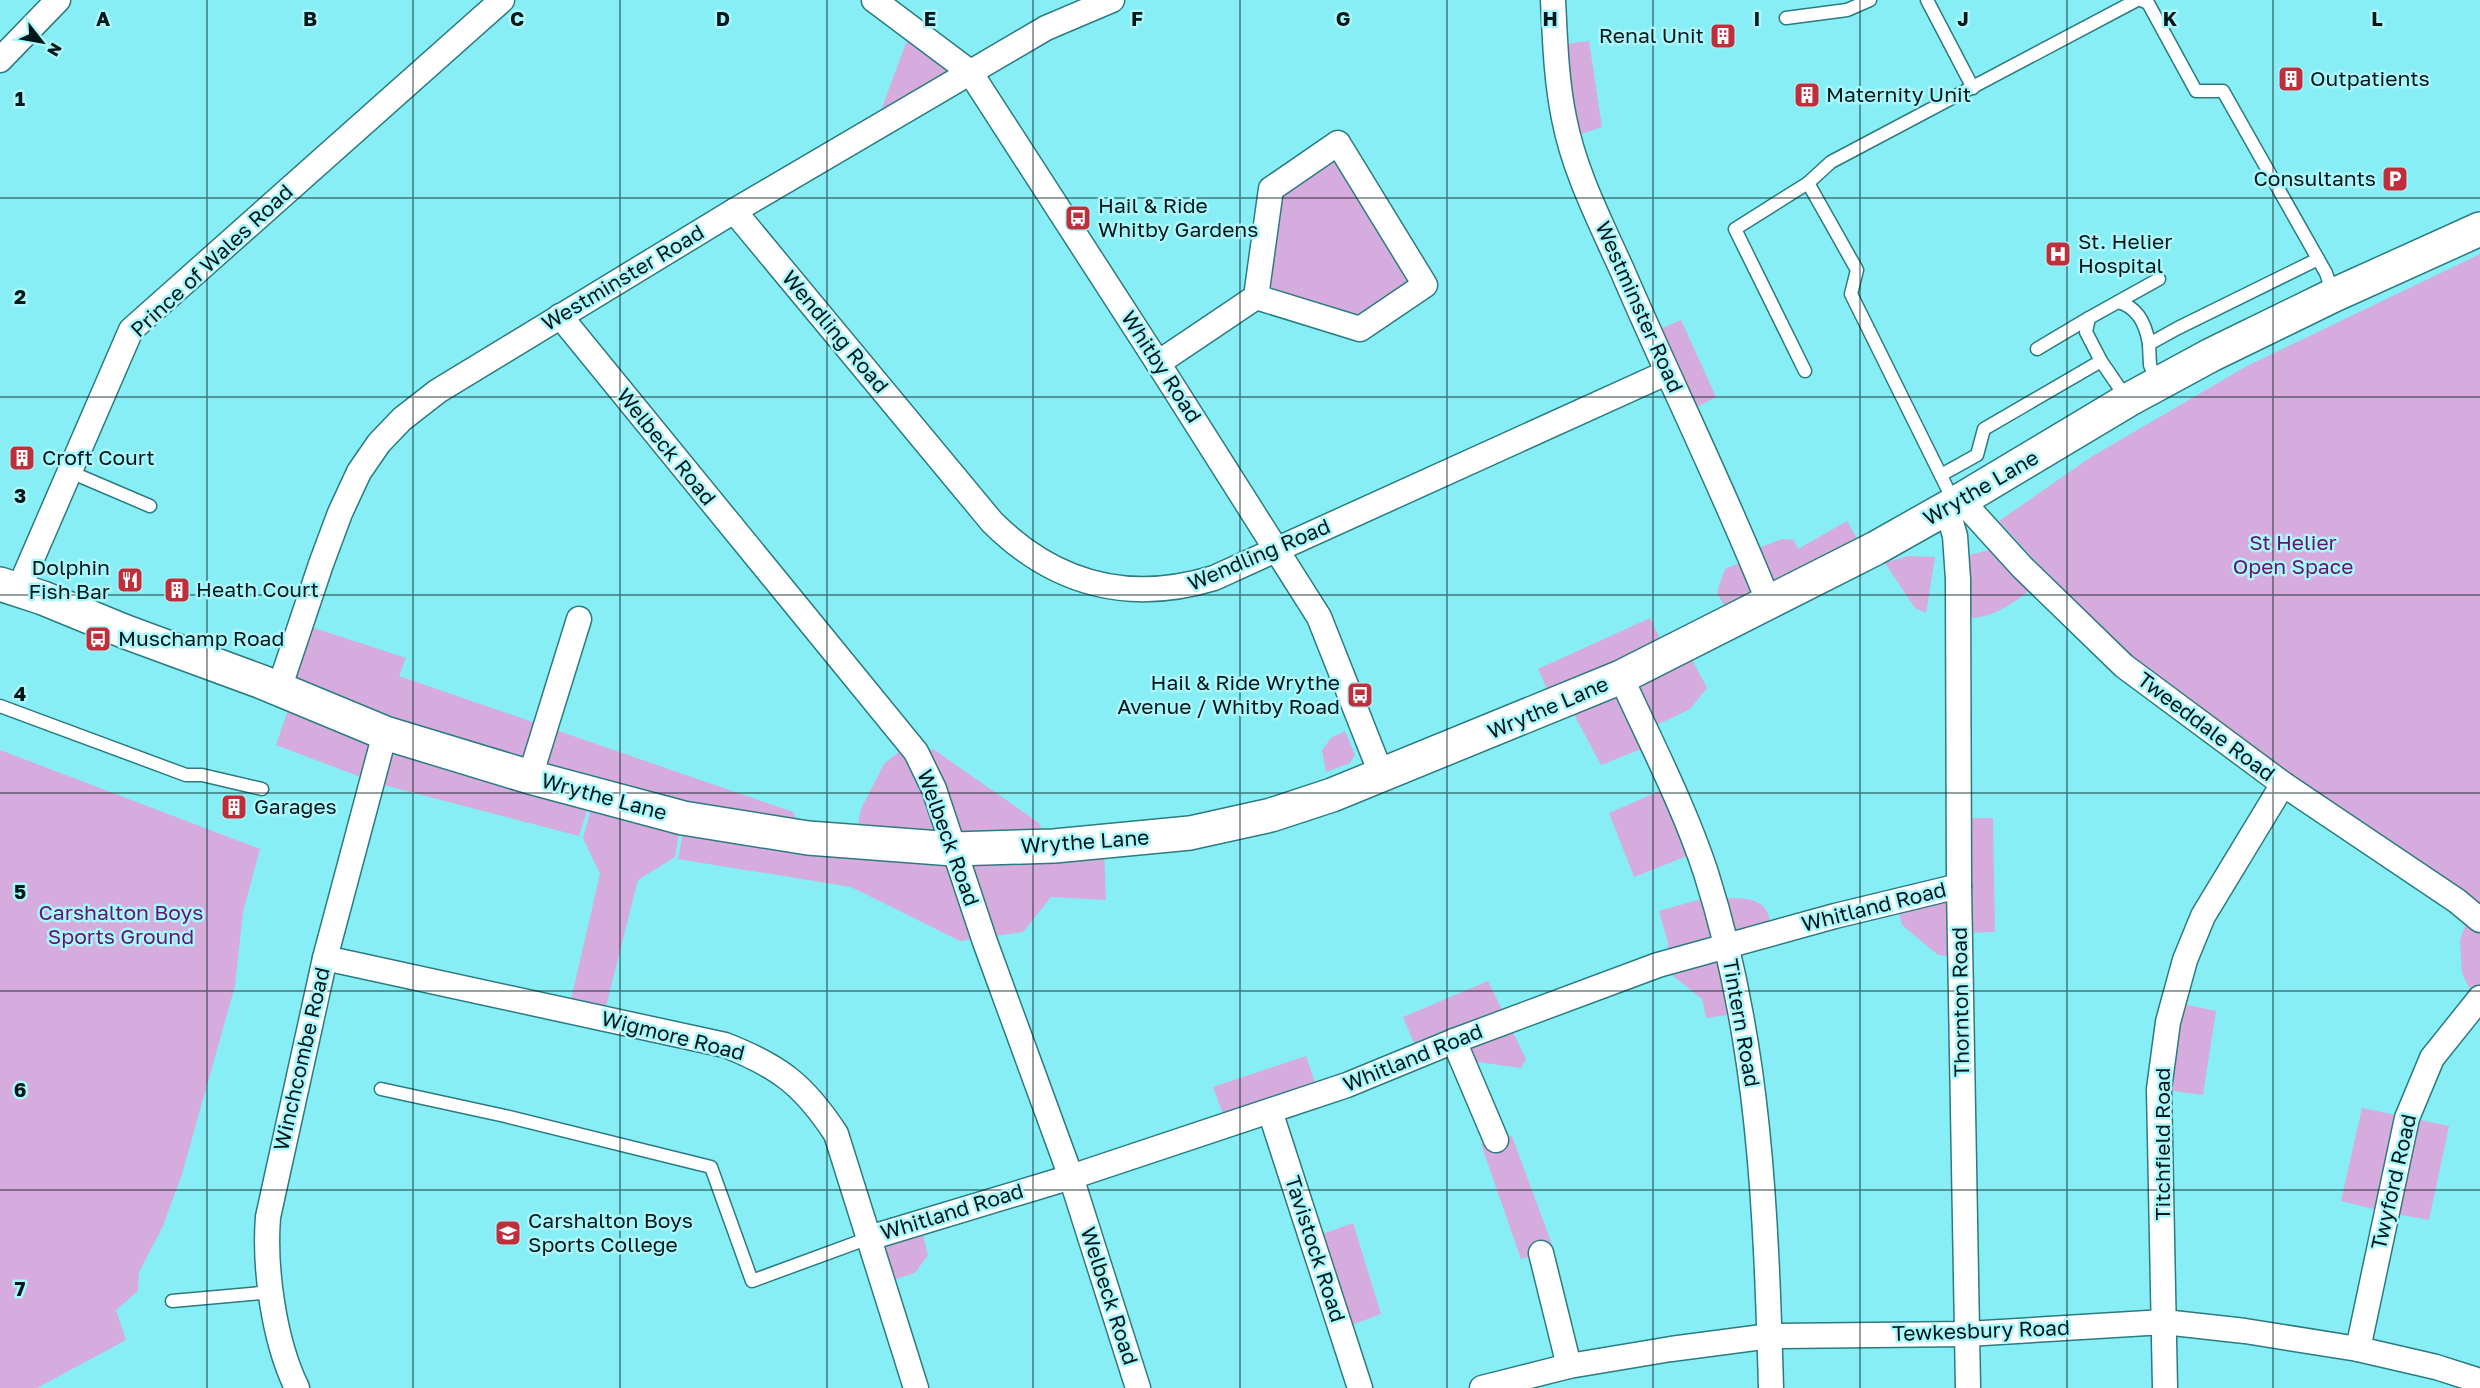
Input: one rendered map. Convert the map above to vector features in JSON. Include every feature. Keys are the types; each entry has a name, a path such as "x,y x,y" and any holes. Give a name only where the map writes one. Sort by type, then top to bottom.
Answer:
{"main road":[{"name":"Wrythe Lane","path":"9,587 44,598 126,632 279,689 386,733 530,777 683,818 808,838 952,849 1054,846 1190,833 1271,815 1382,776 1621,677 1769,603 1954,504 2158,384 2334,295 2480,229"}],"street":[{"path":"0,60 58,0"},
{"name":"Prince of Wales Road","path":"9,587 69,471 131,330 502,0"},
{"name":"Westminster Road","path":"279,689 340,513 359,472 379,443 402,419 438,391 734,211 1046,28 1112,0"},
{"name":"Westminster Road","path":"1553,0 1557,69 1563,118 1576,163 1666,373 1688,414 1769,603"},
{"name":"Whitby Road","path":"876,1 970,72 1319,617 1382,776"},
{"path":"1158,363 1256,297 1271,189 1338,143 1425,285 1360,329 1256,297"},
{"name":"Wendling Road","path":"734,211 992,522 1012,543 1034,558 1077,579 1103,586 1159,590 1179,588 1214,578 1666,373"},
{"name":"Welbeck Road","path":"560,316 908,741 934,789 952,849 1071,1177 1138,1388"},
{"name":"Tweeddale Road","path":"1954,504 2124,666 2283,784 2457,901 2480,920"},
{"name":"Thornton Road","path":"1954,504 1958,579 1959,886 1968,1388"},
{"name":"Wrythe Lane","path":"530,777 579,620"},
{"name":"Tintern Road","path":"1621,677 1671,786 1705,871 1727,947 1752,1076 1761,1153 1772,1388"},
{"name":"Winchcombe Road","path":"297,1388 278,1334 266,1249 268,1217 325,957 386,733"},
{"name":"Titchfield Road","path":"2165,1388 2159,1089 2168,1022 2185,960 2203,916 2283,784"},
{"name":"Whitland Road","path":"869,1238 1071,1177 1270,1111 1347,1084 1454,1041 1658,965 1835,916 1959,886"},
{"name":"Wigmore Road","path":"325,957 725,1045 755,1057 782,1072 821,1110 836,1134 916,1388"},
{"name":"Twyford Road","path":"2358,1349 2407,1118 2432,1058 2480,998"},
{"path":"1454,1041 1496,1140"},
{"name":"Tavistock Road","path":"1270,1111 1360,1388"},
{"path":"1541,1253 1569,1366"},
{"name":"Tewkesbury Road","path":"1482,1388 1569,1366 1770,1336 1967,1334 2164,1322 2244,1331 2358,1349 2436,1367 2480,1381"}],"lane":[{"path":"1786,18 1847,10 1870,0"},
{"path":"1927,0 1973,88"},
{"path":"1805,371 1735,229 1808,183 1831,162 2139,0 2148,3 2196,91 2223,91 2318,259 2334,295"},
{"path":"1808,183 1857,270 1851,294 1954,504"},
{"path":"2149,344 2318,259"},
{"path":"2037,349 2159,279"},
{"path":"2118,302 2132,308 2147,330 2150,365 2158,384"},
{"path":"2088,318 2086,326 2088,339 2128,400"},
{"path":"1941,475 1977,455 1984,429 2101,361"},
{"path":"69,471 150,506"},
{"path":"0,706 186,775 202,775 262,789"},
{"path":"381,1089 505,1116 711,1167 752,1281 869,1238"},
{"path":"172,1301 272,1292"}],"green space":[{"path":"910,32 962,71 877,121"},
{"path":"1589,41 1602,127 1572,137 1559,45"},
{"path":"1338,143 1425,285 1360,329 1256,297 1271,189"},
{"name":"St Helier Open Space","path":"2480,254 2480,913 2208,725 2098,630 1999,521 2091,457 2247,366"},
{"path":"1681,320 1716,397 1689,411 1653,332"},
{"path":"1847,521 1863,549 1731,619 1717,592 1725,569 1754,557 1751,551 1782,539 1794,540 1798,549"},
{"path":"1990,550 2029,591 1992,614 1966,618 1969,555"},
{"path":"1908,556 1935,557 1926,613 1915,608 1885,563"},
{"path":"1650,618 1666,651 1554,705 1538,669"},
{"path":"305,625 406,658 399,676 793,812 803,834 684,815 283,687"},
{"path":"1687,650 1707,688 1690,709 1640,733 1646,747 1601,765 1569,705"},
{"path":"288,710 384,734 371,781 276,745"},
{"path":"1345,731 1355,755 1350,763 1326,772 1322,750 1331,738"},
{"path":"386,735 591,797 579,836 372,782"},
{"path":"907,745 913,756 933,749 1039,823 1052,852 1104,846 1106,900 1051,897 1023,932 960,941 851,887 678,859 685,821 854,846 861,809 884,764"},
{"name":"Carshalton Boys Sports Ground","path":"0,750 260,849 243,912 235,986 182,1174 162,1228 139,1272 138,1291 116,1310 126,1340 37,1388 0,1388"},
{"path":"1671,786 1697,852 1634,877 1609,813"},
{"path":"594,798 681,819 675,857 638,880 604,1014 569,1008 600,874 583,838"},
{"path":"1958,818 1993,818 1995,932 1960,933"},
{"path":"1955,891 1957,957 1938,955 1902,925 1897,904"},
{"path":"1712,896 1755,901 1766,910 1773,933 1727,947 1741,1013 1706,1018 1702,999 1672,975 1668,962 1668,943 1659,911"},
{"path":"2470,912 2480,920 2480,1005 2476,1002 2462,973 2460,940"},
{"path":"1488,981 1526,1059 1521,1068 1462,1060 1454,1042 1419,1055 1403,1017"},
{"path":"2174,1002 2216,1011 2203,1095 2159,1089"},
{"path":"1306,1056 1319,1094 1227,1125 1213,1087"},
{"path":"2362,1108 2449,1126 2429,1220 2341,1201"},
{"path":"1512,1136 1554,1250 1521,1259 1481,1144"},
{"path":"1353,1223 1381,1314 1341,1329 1311,1238"},
{"path":"921,1227 928,1255 915,1273 886,1282 873,1240"}],"place":[{"name":"Renal Unit","path":"1723,36"},
{"name":"Outpatients","path":"2291,79"},
{"name":"Maternity Unit","path":"1807,95"},
{"name":"Consultants","path":"2395,179"},
{"name":"Hail & Ride Whitby Gardens","path":"1078,218"},
{"name":"St. Helier Hospital","path":"2058,254"},
{"name":"Croft Court","path":"22,458"},
{"name":"Dolphin Fish Bar","path":"130,580"},
{"name":"Heath Court","path":"177,590"},
{"name":"Muschamp Road","path":"98,639"},
{"name":"Hail & Ride Wrythe Avenue / Whitby Road","path":"1360,695"},
{"name":"Garages","path":"234,807"},
{"name":"Carshalton Boys Sports College","path":"508,1233"}]}
